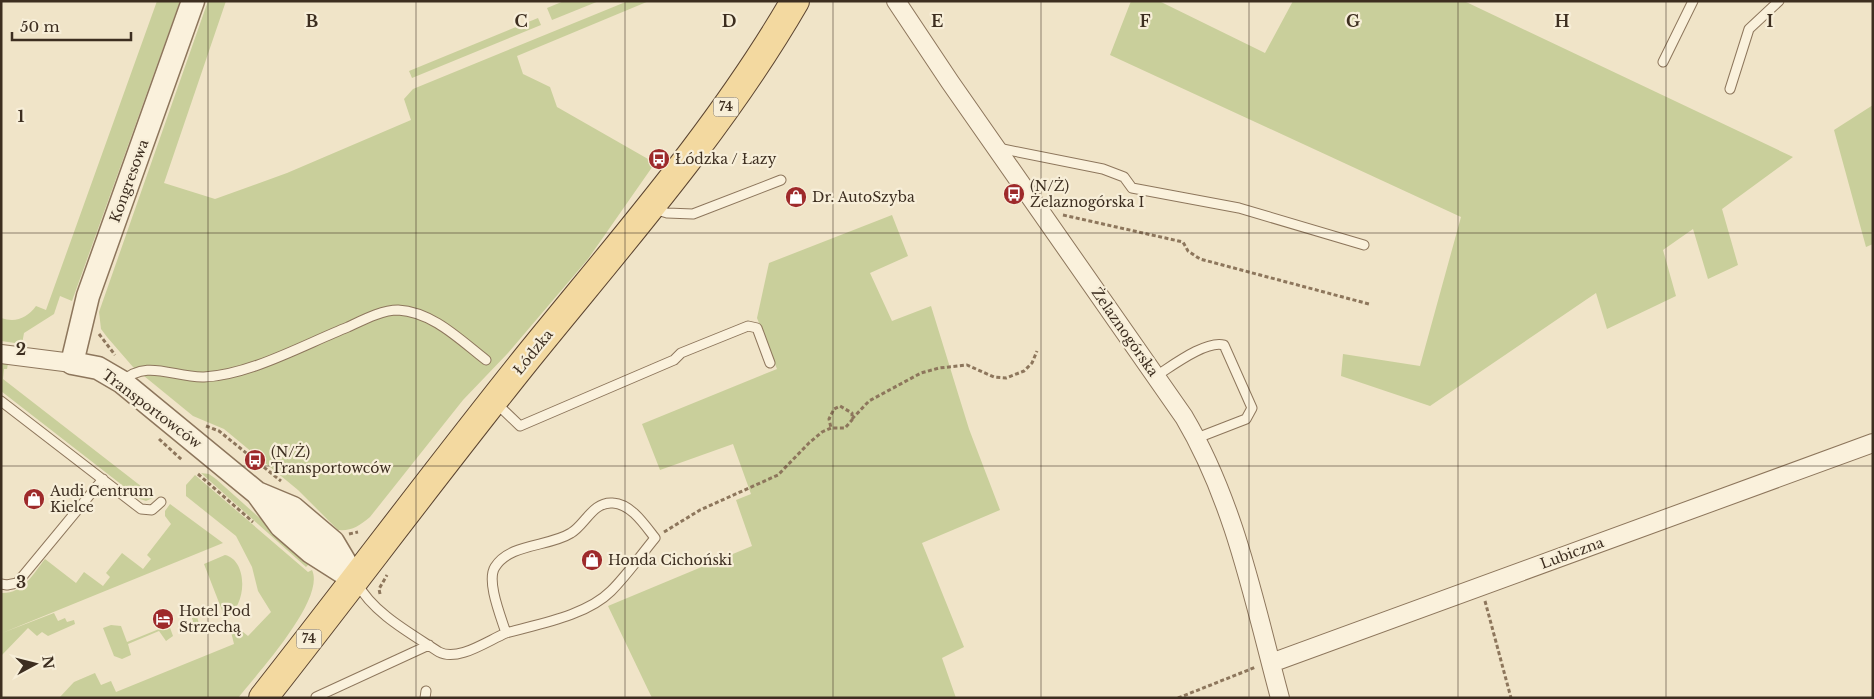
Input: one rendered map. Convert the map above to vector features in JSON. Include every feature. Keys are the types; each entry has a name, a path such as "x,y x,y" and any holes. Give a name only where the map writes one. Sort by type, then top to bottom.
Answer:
{"main road":[{"name":"Łódzka","path":"263,698 356,580 493,400 649,208 735,96 795,1"}],"street":[{"name":"Kongresowa","path":"72,363 88,296 193,1"},
{"name":"Żelaznogórska","path":"896,1 1197,438 1229,514 1280,698"},
{"name":"Transportowców","path":"1,354 98,368 122,382 257,493 281,526 319,558 356,580"},
{"name":"Lubiczna","path":"1271,663 1873,444"}],"lane":[{"path":"1663,62 1693,1"},
{"path":"1730,89 1750,29 1779,1"},
{"path":"996,148 1103,169 1124,177 1132,188 1152,194 1239,208 1364,245"},
{"path":"649,208 667,213 693,214 781,180"},
{"path":"122,382 132,372 152,369 190,377 220,376 261,362 375,315 396,310 416,312 433,320 486,360"},
{"path":"493,400 520,426 674,360 681,353 748,326 757,328 770,364"},
{"path":"1156,376 1206,346 1216,342 1224,345 1252,408 1246,419 1197,438"},
{"path":"1,401 141,509 152,510 161,502"},
{"path":"1,584 13,585 22,578 102,479"},
{"path":"356,580 364,597 376,608 444,655 457,655 506,633 560,618 600,600 611,591 655,538 625,505 610,502 590,512 571,533 509,554 495,566 491,579 506,633"},
{"path":"316,697 429,645"}],"path":[{"path":"1040,210 1182,242 1188,252 1200,259 1369,304"},
{"path":"655,538 700,510 778,475 809,442 831,428 845,428 869,401 921,373 939,368 968,365 994,377 1006,378 1024,371 1032,363 1038,351"},
{"path":"831,428 829,415 840,406 852,413 852,420"},
{"path":"198,422 219,431 287,486"},
{"path":"346,535 358,532"},
{"path":"382,601 379,589 391,568"},
{"path":"1480,586 1511,698"},
{"path":"1178,698 1271,663"}],"green space":[{"path":"157,1 180,1 72,301 60,296 54,314 24,333 22,344 1,341 1,318 16,320 29,314 36,306 46,310"},
{"path":"208,1 226,1 164,183 215,199 287,173 411,120 404,99 413,89 628,1 649,1 517,56 523,74 550,87 557,107 655,163 588,259 508,353 463,400 370,517 351,529 338,530 298,490 224,429 193,416 133,367 101,329 99,312"},
{"path":"564,1 599,1 552,20 547,8"},
{"path":"1131,1 1159,1 1265,53 1293,1 1464,1 1793,157 1722,209 1738,265 1708,279 1693,229 1663,250 1676,296 1607,329 1596,293 1430,406 1341,376 1343,354 1420,366 1461,217 1110,55"},
{"path":"538,18 541,25 412,78 409,71"},
{"path":"1873,105 1873,244 1866,247 1834,130"},
{"path":"892,215 908,256 870,273 892,321 931,306 969,429 1000,510 922,543 964,647 942,658 956,698 652,698 608,606 752,546 736,500 751,494 733,444 660,470 642,424 777,369 757,318 769,263"},
{"path":"1,363 8,364 7,369 4,369 3,379 155,497 146,501 140,499 1,391"},
{"path":"201,473 209,474 216,479 310,563 306,567"},
{"path":"195,475 308,572 312,570 314,583 300,617 273,655 238,698 59,698 74,682 95,673 101,685 111,681 116,692 234,644 231,632 238,628 248,636 271,612 258,591 252,567 236,536 186,496 186,485"},
{"path":"170,504 223,543 2,633 54,613 58,621 65,618 67,622 74,620 75,624 48,636 42,632 37,636 28,628 1,656 1,593 21,587 32,577 45,559 76,583 84,572 103,586 110,577 106,573 122,553 143,569 151,559 147,555 171,524 165,516 165,511"},
{"path":"225,555 233,559 238,565 242,584 238,604 233,612 225,618 204,564"},
{"path":"212,607 214,610 197,617 200,627 191,629 189,623 193,621 191,616"},
{"path":"111,625 121,626 127,642 169,625 173,636 166,641 159,631 128,644 131,655 122,659 114,656 103,628"}],"place":[{"name":"Łódzka / Łazy","path":"659,159"},
{"name":"(N/Ż) Żelaznogórska I","path":"1014,194"},
{"name":"Dr. AutoSzyba","path":"796,197"},
{"name":"(N/Ż) Transportowców","path":"255,460"},
{"name":"Audi Centrum Kielce","path":"34,499"},
{"name":"Honda Cichoński","path":"592,560"},
{"name":"Hotel Pod Strzechą","path":"163,619"}]}
